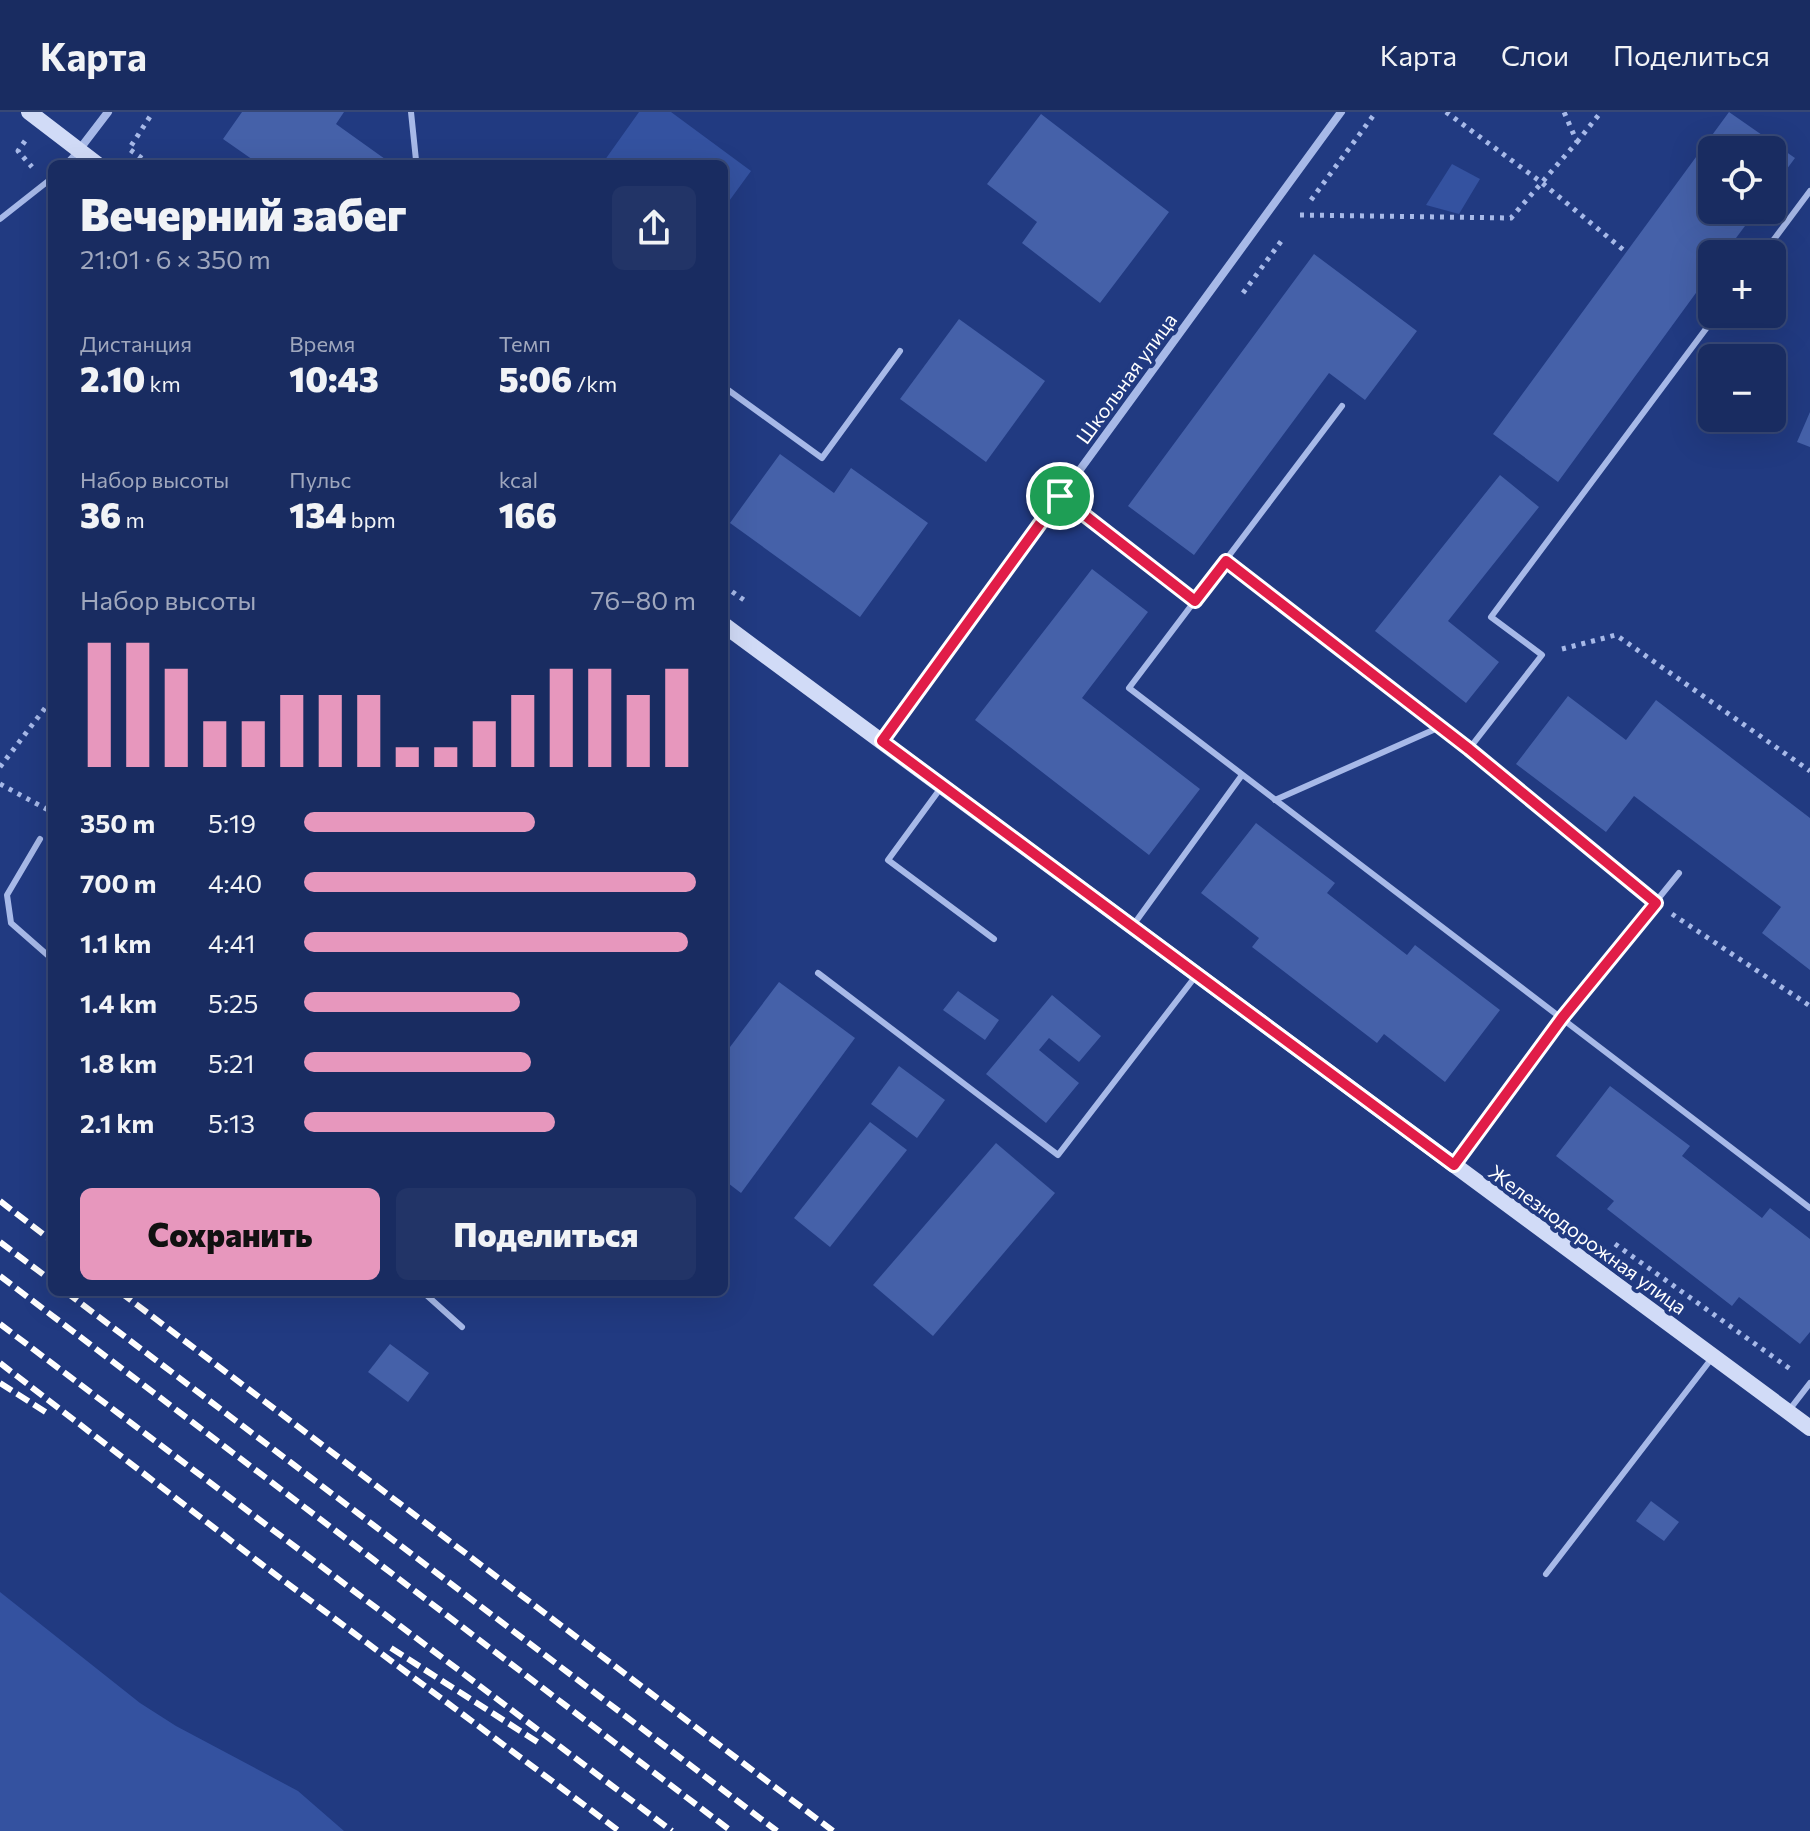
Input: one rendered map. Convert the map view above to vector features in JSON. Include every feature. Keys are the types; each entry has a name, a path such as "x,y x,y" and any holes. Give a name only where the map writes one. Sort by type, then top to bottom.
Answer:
{"street":[{"path":"29,112 91,160"},
{"path":"79,151 108,112"},
{"name":"Школьная улица","path":"882,741 1341,112"},
{"name":"Железнодорожная улица","path":"728,628 1810,1428"}],"lane":[{"path":"411,112 416,160"},
{"path":"70,160 79,151"},
{"path":"0,219 48,181"},
{"path":"1773,240 1810,191"},
{"path":"1226,561 1469,749 1542,655 1491,617 1707,328"},
{"path":"728,390 822,458 900,351"},
{"path":"1342,406 1129,688 1810,1208"},
{"path":"1060,496 1195,601"},
{"path":"1275,800 1440,727"},
{"path":"1133,927 1242,775"},
{"path":"943,786 888,860 994,939"},
{"path":"40,839 7,895 11,923 48,955"},
{"path":"1454,1165 1562,1018 1679,873"},
{"path":"818,973 1058,1155 1197,975"},
{"path":"427,1296 462,1327"},
{"path":"1546,1574 1713,1356"},
{"path":"1787,1412 1810,1383"}],"path":[{"path":"144,160 129,149 153,112"},
{"path":"1446,112 1541,182 1626,252"},
{"path":"1564,112 1577,142"},
{"path":"1300,215 1511,218 1601,112"},
{"path":"135,118 144,124"},
{"path":"1542,655 1616,635 1810,771"},
{"path":"0,767 48,704"},
{"path":"1469,749 1656,903 1810,1006"},
{"path":"0,784 48,810"}],"shaded area":[{"path":"639,112 671,112 751,171 728,203 728,160 605,160"},
{"path":"1452,164 1480,179 1459,214 1426,205"},
{"path":"0,1592 140,1703 176,1726 298,1791 344,1831 0,1831"}],"building":[{"path":"242,112 344,112 336,124 386,160 253,160 223,139"},
{"path":"1729,112 1763,136 1711,136"},
{"path":"1041,114 1169,212 1100,303 1022,243 1037,222 987,184"},
{"path":"1786,152 1795,158 1786,170"},
{"path":"1698,154 1698,224 1746,224 1734,240 1698,240 1698,290 1558,482 1493,434"},
{"path":"1314,254 1417,331 1365,400 1329,373 1194,555 1128,506"},
{"path":"959,319 1045,381 986,462 900,399"},
{"path":"1810,412 1810,447 1797,442"},
{"path":"780,454 834,493 851,468 928,523 860,617 730,523"},
{"path":"1500,475 1539,507 1448,621 1499,662 1466,703 1375,631"},
{"path":"1092,569 1148,612 1082,698 1200,789 1149,855 975,720"},
{"path":"1568,696 1626,740 1656,700 1810,818 1810,970 1762,933 1781,907 1634,796 1606,832 1516,764"},
{"path":"1256,823 1335,883 1327,893 1407,955 1415,945 1500,1010 1445,1082 1384,1034 1377,1043 1252,947 1259,938 1201,893"},
{"path":"779,982 855,1038 741,1193 728,1183 728,1050"},
{"path":"958,991 999,1020 985,1040 943,1010"},
{"path":"1052,995 1101,1036 1079,1062 1049,1038 1039,1050 1079,1083 1046,1123 986,1074"},
{"path":"899,1066 945,1100 917,1138 871,1104"},
{"path":"1610,1086 1690,1146 1682,1156 1762,1218 1770,1208 1810,1239 1810,1332 1800,1344 1739,1297 1732,1306 1607,1209 1614,1201 1556,1156"},
{"path":"870,1122 907,1150 830,1247 794,1218"},
{"path":"996,1143 1055,1193 933,1336 873,1285"},
{"path":"390,1344 429,1373 408,1402 368,1372"},
{"path":"1651,1501 1679,1522 1664,1541 1636,1521"}],"railway":[{"path":"0,1201 48,1238"},
{"path":"0,1242 48,1278"},
{"path":"0,1276 731,1831"},
{"path":"71,1296 777,1831"},
{"path":"125,1296 833,1831"},
{"path":"0,1324 672,1831"},
{"path":"0,1363 260,1563 619,1831"},
{"path":"0,1383 47,1413"},
{"path":"391,1648 539,1743"}],"route":[{"path":"1060,496 1195,601 1226,561 1469,749 1656,903 1562,1018 1454,1165 882,741 1060,496"}]}
